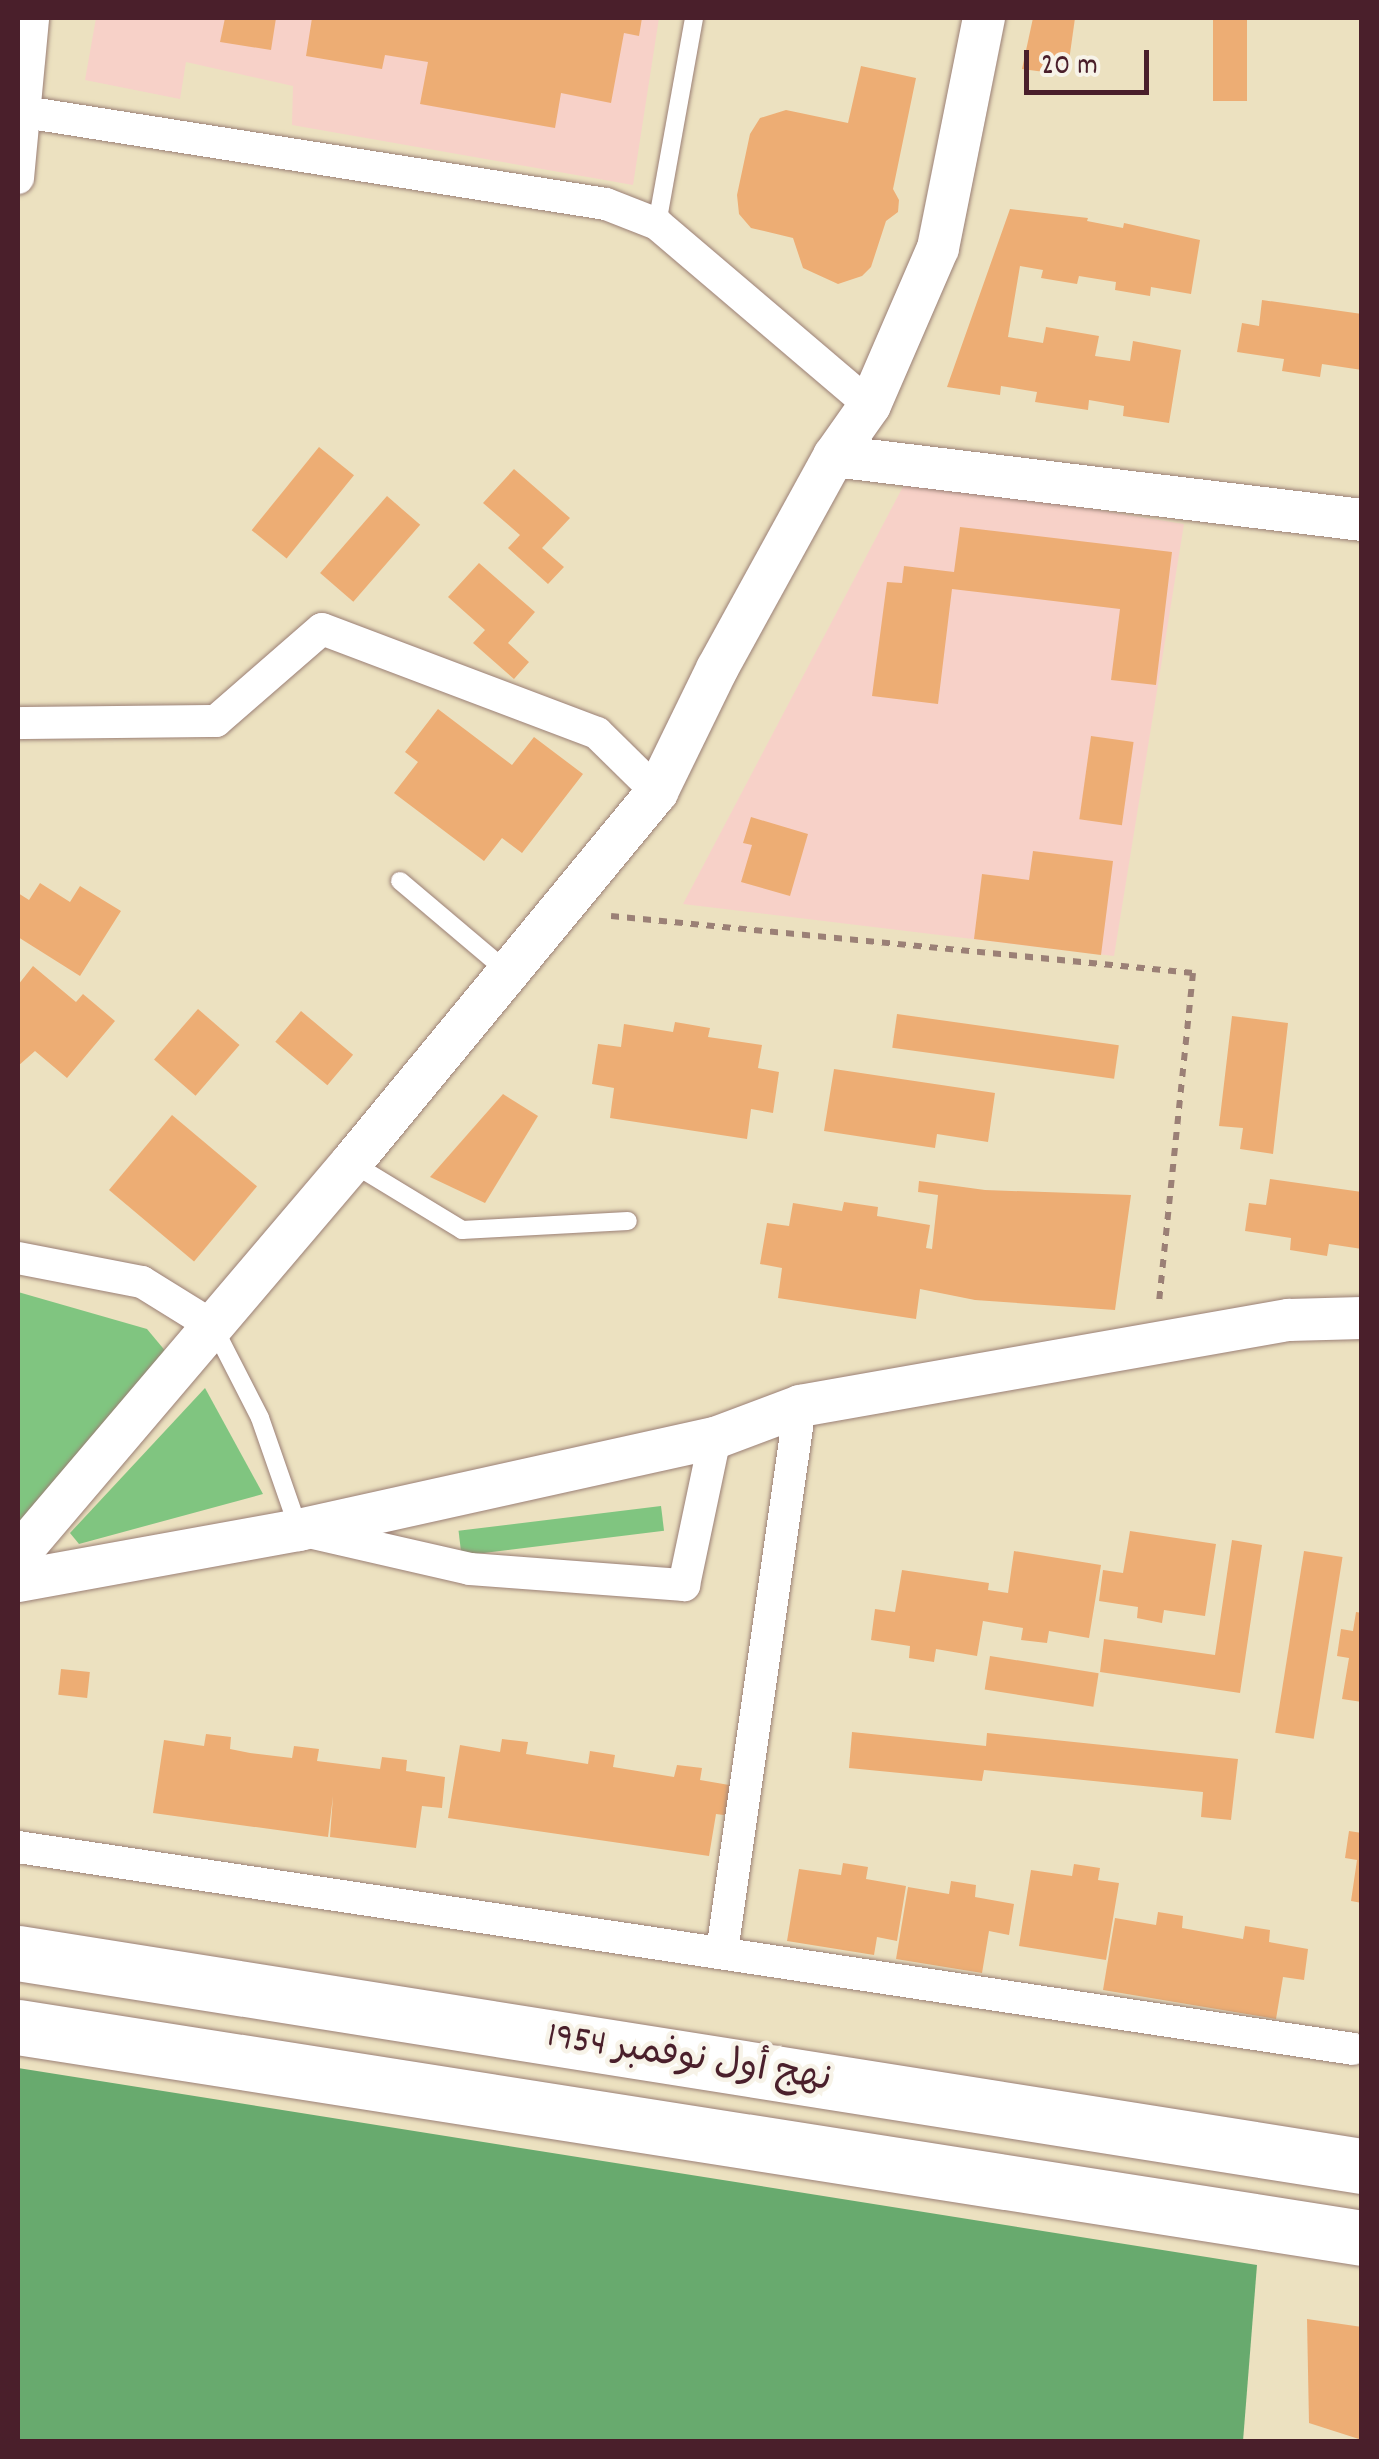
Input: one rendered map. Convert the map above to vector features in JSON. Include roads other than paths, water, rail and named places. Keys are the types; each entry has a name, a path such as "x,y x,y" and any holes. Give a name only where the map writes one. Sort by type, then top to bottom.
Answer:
{"highway":[{"name":"نهج أول نوفمبر 1954","path":"18,1952 1362,2166"},
{"name":"نهج أول نوفمبر 1954","path":"18,2027 1362,2238"}],"street":[{"path":"18,178 20,111 32,18"},
{"path":"18,1555 510,974 657,792 717,669 834,456 870,405 938,248 984,18"},
{"path":"20,111 606,204 657,224 870,405"},
{"path":"834,456 1362,520"},
{"path":"18,723 216,721 322,629 597,734 657,792"},
{"path":"18,1258 142,1282 213,1326"},
{"path":"18,1581 299,1530 716,1438 800,1406 1288,1320 1362,1318"},
{"path":"722,1952 800,1406"},
{"path":"299,1530 470,1569 684,1585 716,1438"},
{"path":"18,1846 1353,2049"}],"lane":[{"path":"657,224 694,18"},
{"path":"400,881 510,974"},
{"path":"352,1162 462,1230 628,1221"},
{"path":"213,1326 260,1418 299,1530"}]}
